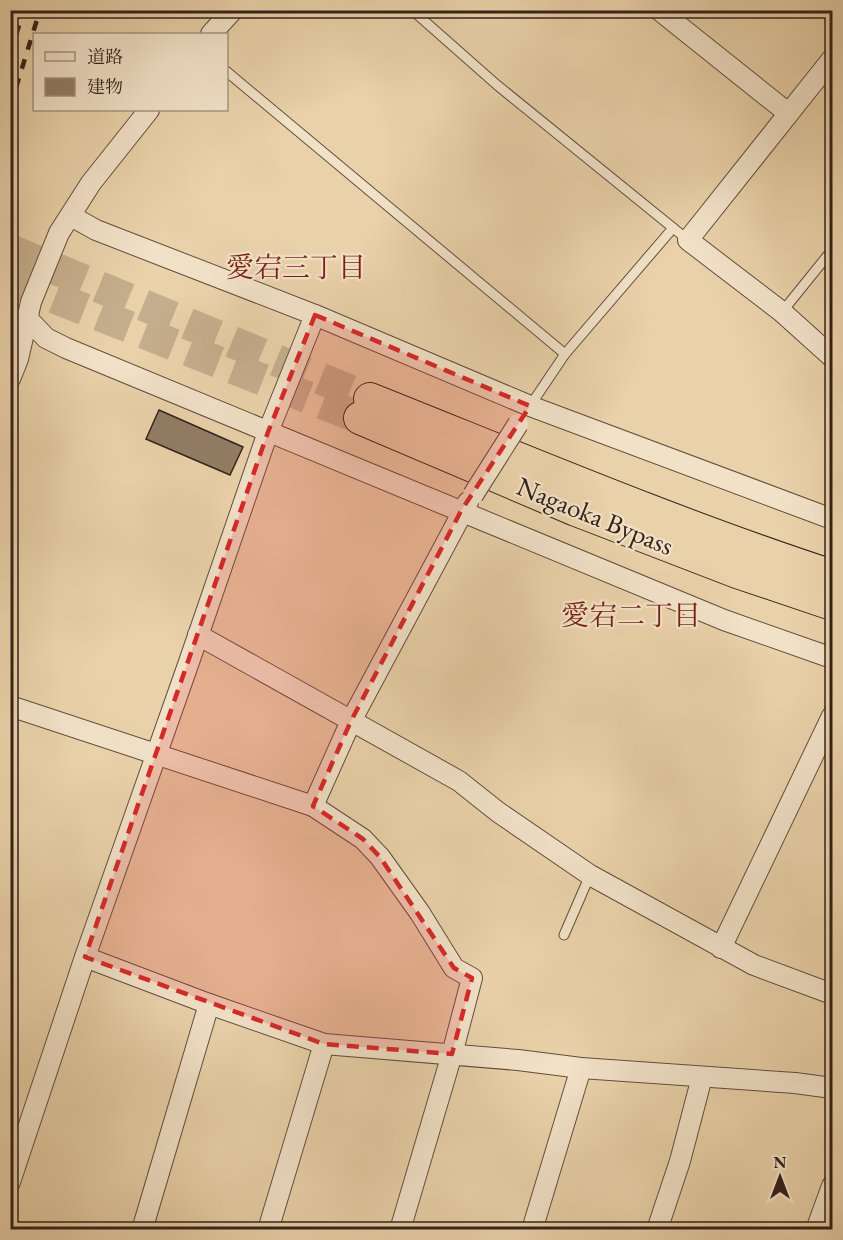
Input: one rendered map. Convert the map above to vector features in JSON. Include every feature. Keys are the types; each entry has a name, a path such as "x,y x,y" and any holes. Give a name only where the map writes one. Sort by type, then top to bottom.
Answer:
{"highway":[{"name":"Nagaoka Bypass","path":"832,576 365,408 576,510 737,572 832,604"}],"street":[{"path":"212,33 233,10"},
{"path":"659,10 788,113"},
{"path":"832,59 788,113 680,234 782,312 832,357"},
{"path":"10,380 18,359 26,316 59,232 91,183 148,111"},
{"path":"71,216 106,234 315,315 530,406 832,519"},
{"path":"10,1182 85,957 268,432 315,315"},
{"path":"26,316 46,338 724,620 832,658"},
{"path":"313,806 351,721 461,512 530,406"},
{"path":"198,635 459,781 498,812 590,875 754,965 832,994"},
{"path":"10,706 313,806 363,839 380,857 420,913 454,968 472,978 400,1230"},
{"path":"721,948 832,716"},
{"path":"85,957 324,1044 832,1088"},
{"path":"142,1230 209,1004"},
{"path":"268,1230 324,1044"},
{"path":"532,1230 581,1068"},
{"path":"657,1230 680,1161 702,1077"},
{"path":"816,1230 832,1186"}],"lane":[{"path":"412,10 497,85 680,234 565,354 530,406"},
{"path":"228,74 565,354"},
{"path":"782,312 832,250"},
{"path":"564,935 590,875"}],"highlighted area":[{"path":"315,315 530,406 461,511 351,721 313,806 363,839 380,857 454,968 472,978 452,1054 324,1044 85,957 268,432"}],"building":[{"path":"159,410 243,447 230,475 146,439"}],"tunnel":[{"path":"10,250 370,399"},
{"path":"10,280 360,418"}],"railway":[{"path":"10,54 24,10"},
{"path":"10,107 40,10"}],"district":[{"name":"愛宕三丁目","path":"296,267"},
{"name":"愛宕二丁目","path":"631,615"}]}
